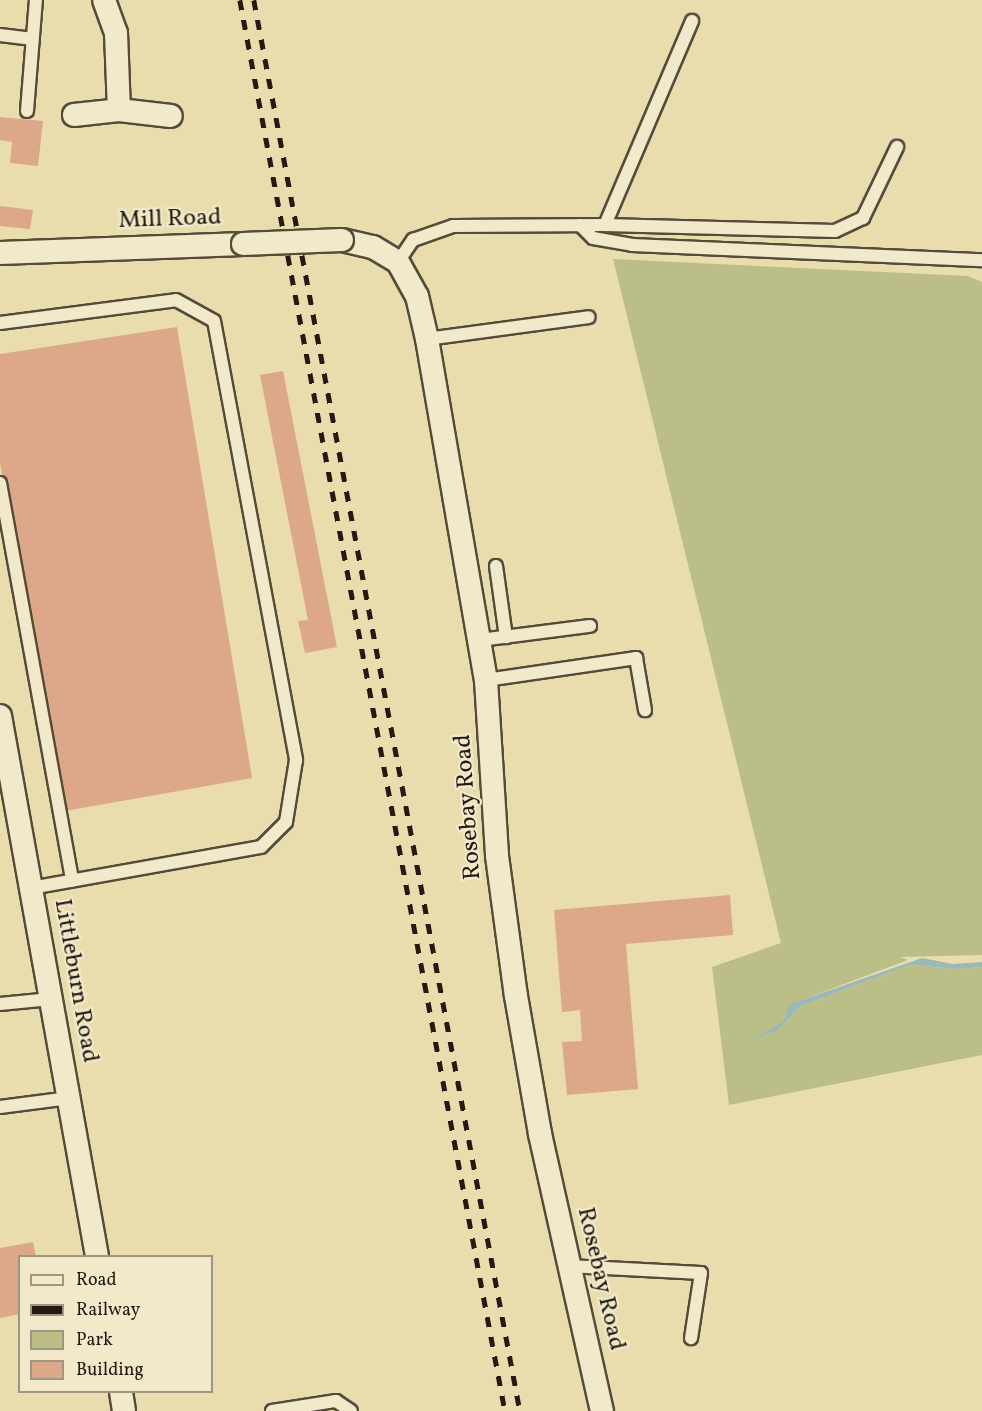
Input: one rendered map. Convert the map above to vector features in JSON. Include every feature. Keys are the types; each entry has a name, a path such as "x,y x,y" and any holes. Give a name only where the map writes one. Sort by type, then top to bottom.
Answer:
{"street":[{"path":"104,0 116,33 119,110"},
{"path":"74,116 119,110 171,116"},
{"name":"Mill Road","path":"0,253 342,240 373,247 398,262"},
{"name":"Rosebay Road","path":"398,262 417,296 427,339 486,680 497,856 516,996 568,1266 602,1411"},
{"name":"Littleburn Road","path":"0,716 2,745 51,999 97,1255"},
{"path":"121,1393 124,1411"}],"lane":[{"path":"27,111 36,0"},
{"path":"604,225 692,21"},
{"path":"0,35 33,39"},
{"path":"398,262 413,240 453,226 604,225 835,231 863,218 897,147"},
{"path":"580,225 593,238 632,245 982,260"},
{"path":"0,323 176,300 214,321 296,760 286,822 261,847 30,888"},
{"path":"427,339 589,317"},
{"path":"0,483 72,881"},
{"path":"495,566 506,637"},
{"path":"480,640 590,626"},
{"path":"486,680 636,658 645,710"},
{"path":"0,1004 51,999"},
{"path":"0,1107 69,1098"},
{"path":"568,1266 701,1272 691,1338"},
{"path":"272,1411 336,1401 351,1411"}],"green space":[{"path":"613,259 968,276 982,282 982,955 900,957 908,960 791,1004 777,1031 801,1006 910,965 958,969 982,967 982,1055 729,1105 712,967 781,943"}],"water":[{"path":"922,958 953,964 982,962 982,967 958,969 910,965 801,1006 777,1031 752,1039 782,1022 790,1004"}],"building":[{"path":"0,117 43,121 38,166 10,163 12,142 0,140"},
{"path":"0,206 33,210 30,229 0,226"},
{"path":"177,327 252,778 65,811 0,463 0,354"},
{"path":"283,371 337,647 305,653 298,621 308,620 260,375"},
{"path":"730,895 733,935 626,944 638,1089 567,1095 562,1042 582,1041 580,1010 562,1012 554,910"},
{"path":"33,1242 36,1255 18,1255 18,1314 0,1318 0,1248"}],"railway":[{"path":"240,0 505,1411"},
{"path":"254,0 520,1411"}]}
